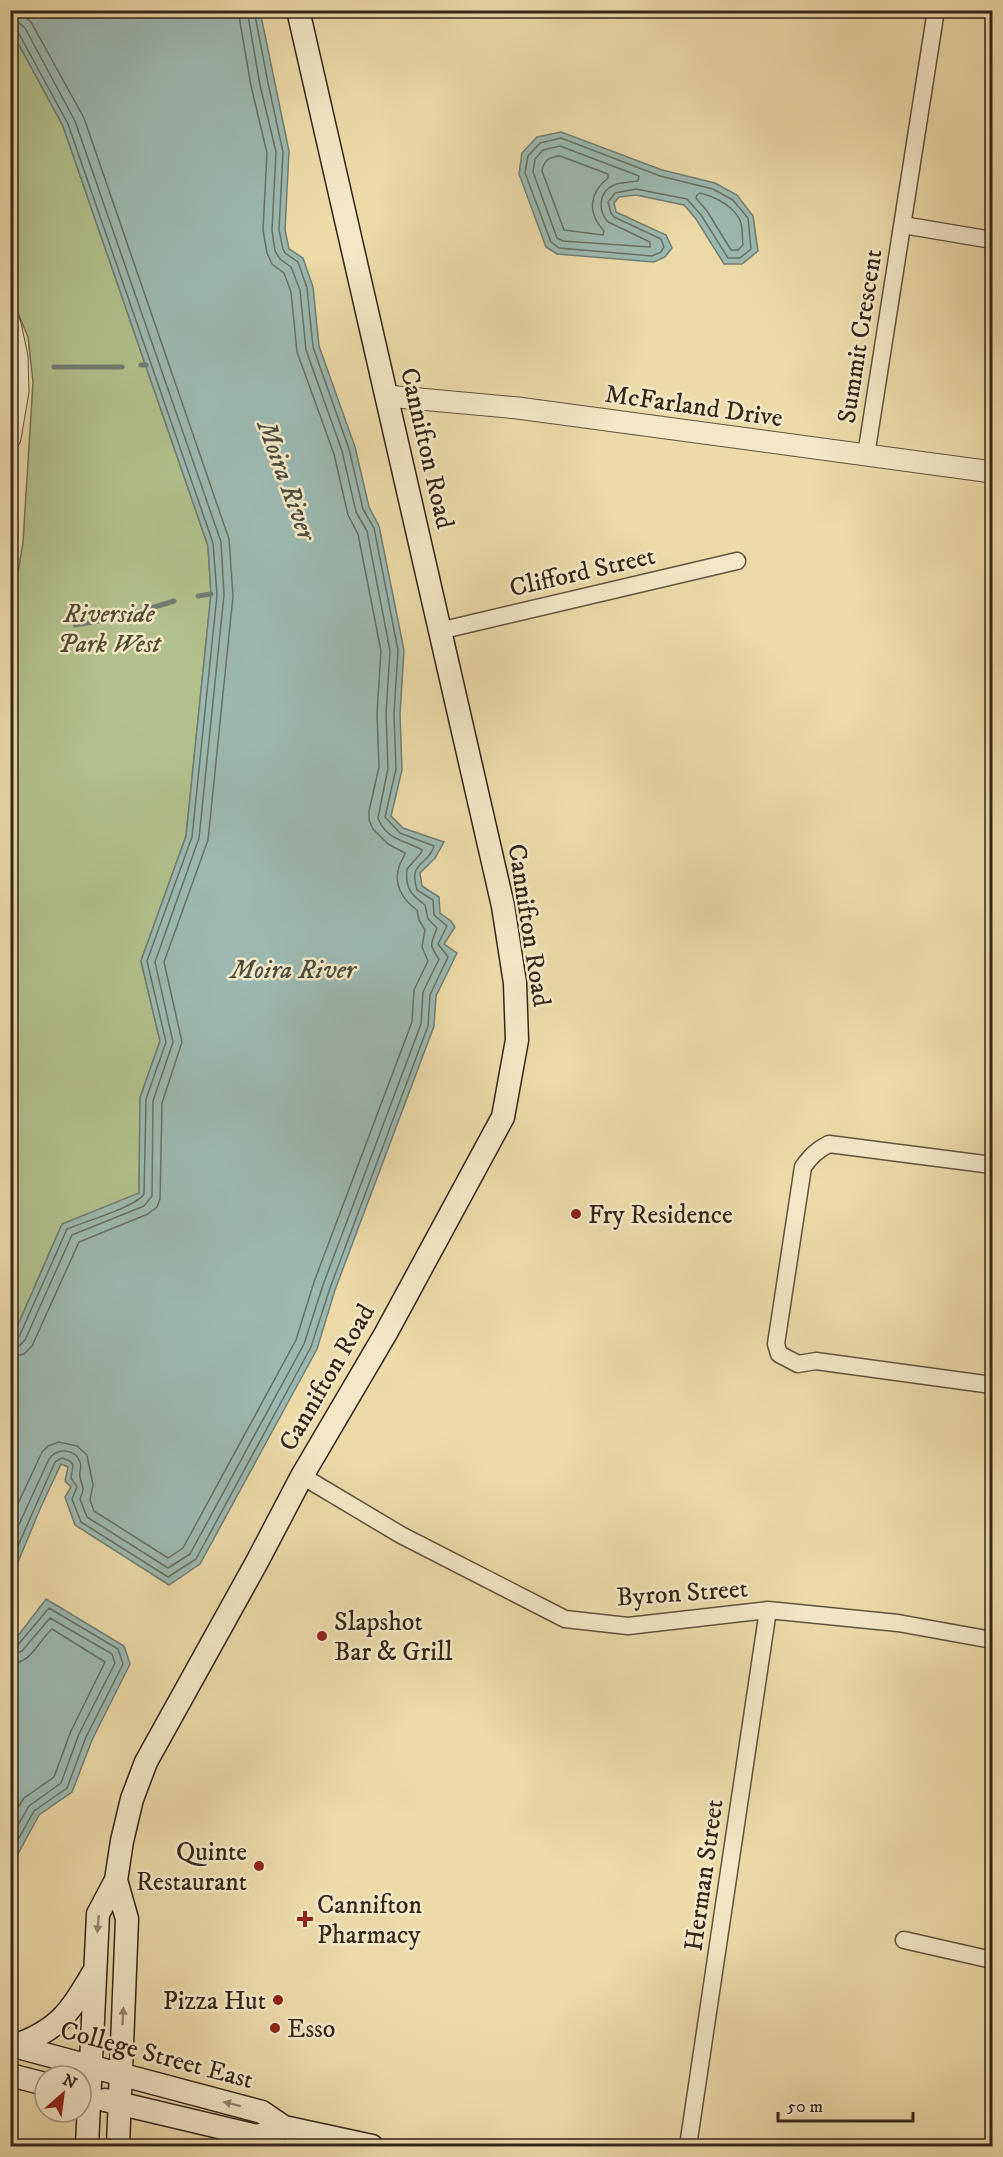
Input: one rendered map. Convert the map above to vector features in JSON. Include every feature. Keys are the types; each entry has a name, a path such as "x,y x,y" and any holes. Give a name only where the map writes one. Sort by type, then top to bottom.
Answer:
{"main road":[{"name":"Cannifton Road","path":"90,2064 98,1914 116,1880 132,1799 146,1762 302,1476 386,1333 503,1117 517,1040 515,983 503,906 298,10"},
{"name":"Cannifton Road","path":"116,1880 127,1919 118,2146"},
{"path":"12,2047 34,2039 63,2019 94,1972"},
{"name":"College Street East","path":"12,2047 78,2064"},
{"name":"College Street East","path":"93,2068 262,2112 284,2127 372,2146"},
{"path":"10,2075 33,2081"},
{"name":"College Street East","path":"93,2097 257,2136 284,2127"},
{"name":"Cannifton Road","path":"86,2124 87,2146"}],"street":[{"name":"Summit Crescent","path":"866,455 936,10"},
{"name":"Summit Crescent","path":"903,225 993,240"},
{"path":"10,324 17,357 18,391 10,438"},
{"name":"McFarland Drive","path":"387,396 518,408 993,471"},
{"name":"Clifford Street","path":"439,631 737,561"},
{"path":"993,1165 829,1144 810,1156 804,1167 776,1344 779,1354 798,1364 816,1361 993,1385"},
{"name":"Byron Street","path":"302,1476 401,1534 565,1618 628,1626 768,1611 898,1623 993,1640"},
{"name":"Herman Street","path":"688,2146 768,1611"},
{"path":"904,1940 993,1960"}],"green space":[{"name":"Riverside Park West","path":"11,30 63,126 208,546 211,594 186,836 141,961 160,1041 140,1098 139,1194 62,1224 11,1341 10,622 23,542 33,382 28,337 11,296"}],"water":[{"name":"Moira River","path":"11,10 260,11 289,151 285,230 289,249 303,258 313,287 319,346 355,447 369,507 379,526 404,650 400,714 402,770 391,816 403,828 444,842 435,858 420,873 422,886 439,897 440,913 455,927 444,944 457,953 436,996 434,1026 335,1290 317,1349 200,1564 169,1585 75,1525 65,1497 71,1487 65,1481 68,1467 61,1464 11,1579 11,1341 62,1224 139,1193 140,1098 160,1041 141,961 186,836 211,594 208,546 63,126 11,30"},
{"path":"561,132 662,170 715,183 737,195 753,216 758,251 742,264 724,264 696,219 684,205 636,195 619,197 614,203 616,212 666,235 672,248 665,257 654,262 557,254 546,247 519,174 522,153 537,137"},
{"path":"46,1599 124,1646 130,1664 92,1740 72,1792 39,1815 11,1867 11,1645"}],"waterway":[{"path":"141,365 146,365"},
{"path":"54,367 122,367"},
{"path":"198,596 211,594"},
{"path":"75,625 122,617 174,601"}],"place":[{"name":"Fry Residence","path":"576,1214"},
{"name":"Slapshot Bar & Grill","path":"322,1636"},
{"name":"Quinte Restaurant","path":"259,1866"},
{"name":"Cannifton Pharmacy","path":"305,1919"},
{"name":"Pizza Hut","path":"278,2000"},
{"name":"Esso","path":"275,2028"}]}
